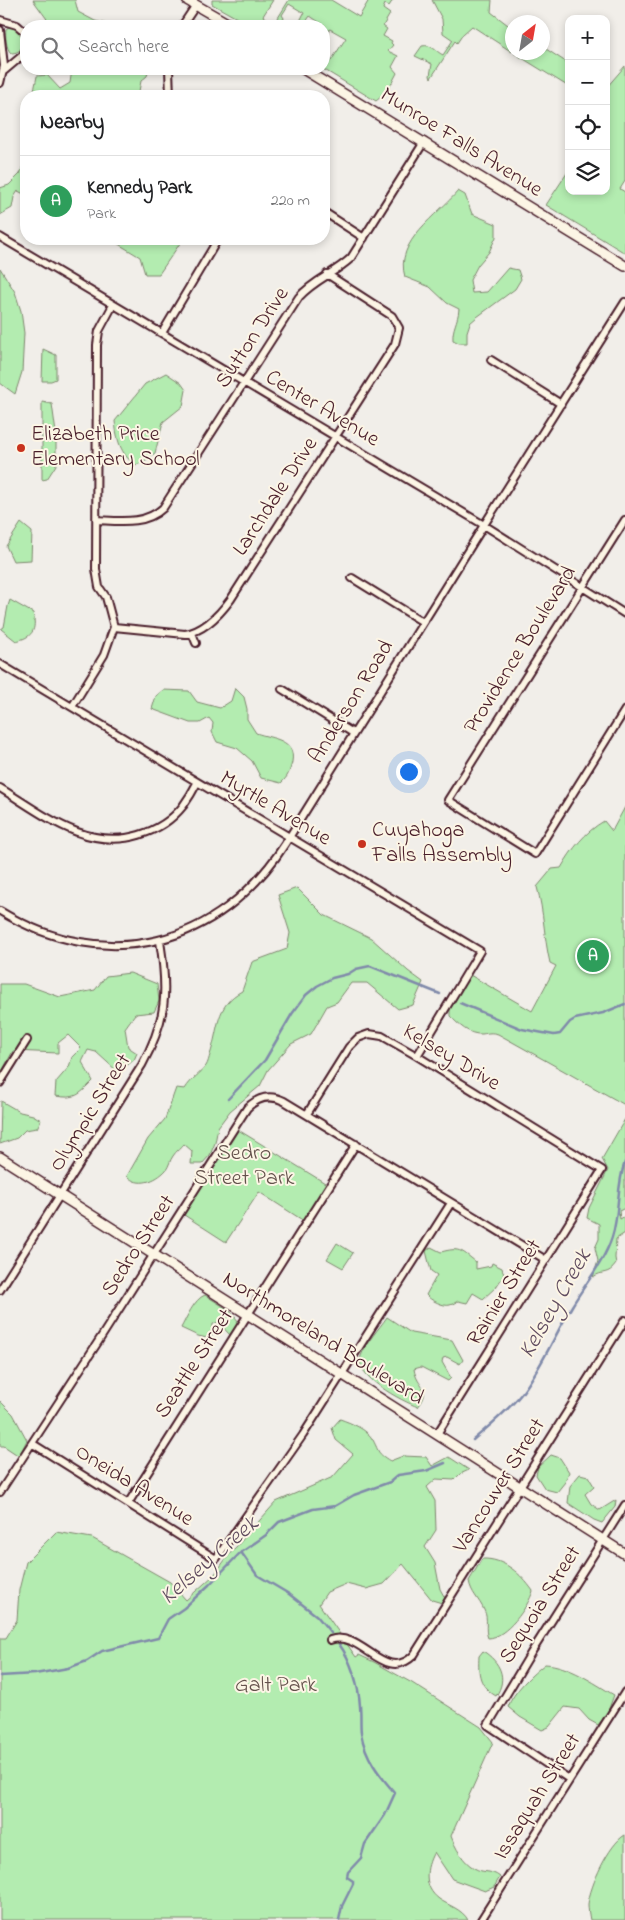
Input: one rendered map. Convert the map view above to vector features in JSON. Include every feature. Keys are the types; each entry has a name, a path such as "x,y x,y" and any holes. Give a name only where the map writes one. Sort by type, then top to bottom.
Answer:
{"street":[{"path":"187,0 222,20"},
{"path":"186,20 196,5"},
{"path":"0,20 20,28"},
{"path":"0,30 3,44 4,71 0,83"},
{"path":"4,71 20,57"},
{"path":"169,75 170,90"},
{"name":"Munroe Falls Avenue","path":"313,75 625,266"},
{"name":"Sutton Drive","path":"97,520 138,520 152,517 167,504 299,297 308,287 343,266 351,258 424,142"},
{"path":"330,216 364,238"},
{"name":"Center Avenue","path":"0,237 484,525 625,614"},
{"path":"162,333 214,245"},
{"name":"Larchdale Drive","path":"192,633 203,628 230,601 395,344 399,334 399,322 392,316 328,274"},
{"name":"Anderson Road","path":"0,912 44,934 82,943 110,945 160,941 206,922 234,903 262,876 289,837 625,302"},
{"path":"72,707 104,655 114,627 106,597 96,576 97,345 99,331 113,305"},
{"path":"491,360 561,404"},
{"name":"Providence Boulevard","path":"625,520 448,800 535,854 625,710"},
{"path":"352,578 423,622"},
{"path":"114,627 185,634 192,633 196,643"},
{"name":"Myrtle Avenue","path":"0,664 480,951 417,1056"},
{"path":"282,689 353,733"},
{"path":"0,788 75,832 96,838 117,839 145,833 169,819 183,806 198,783"},
{"name":"Olympic Street","path":"0,1290 142,1065 156,1037 162,1019 166,984 160,941"},
{"name":"Kelsey Drive","path":"307,1114 349,1047 358,1038 369,1034 382,1036 602,1170"},
{"path":"0,1083 27,1040"},
{"name":"Sedro Street","path":"0,1492 33,1444 252,1104 258,1100 272,1097 284,1101 546,1260"},
{"name":"Seattle Street","path":"129,1502 356,1144"},
{"name":"Northmoreland Boulevard","path":"0,1157 625,1554"},
{"name":"Rainier Street","path":"437,1434 602,1170"},
{"path":"343,1374 451,1203"},
{"name":"Vancouver Street","path":"330,1640 344,1638 384,1661 398,1665 414,1655 625,1320"},
{"name":"Oneida Avenue","path":"33,1444 129,1502 216,1558 284,1464 343,1374"},
{"name":"Sequoia Street","path":"569,1779 488,1726 531,1652 625,1505"},
{"name":"Issaquah Street","path":"481,1920 625,1692"}],"green space":[{"path":"33,0 75,0 78,12 93,20 48,20"},
{"path":"212,0 273,0 263,16 268,20 240,20 212,4"},
{"path":"289,0 331,0 359,17 369,0 393,0 389,6 385,4 383,9 390,14 383,26 387,29 383,36 392,41 393,45 388,51 398,56 392,67 397,73 387,92 376,101 330,73 330,61 346,38 330,29 330,20 316,20 310,16 307,20 300,20 304,13 289,4 282,15 283,20 277,20"},
{"path":"432,0 492,0 491,12 505,23 505,47 472,26 457,43 455,41 431,78 432,64 415,56 422,46 431,47 443,55 453,40 443,33 442,19"},
{"path":"10,26 20,31 20,50 17,52 11,53 9,51 6,29"},
{"path":"550,52 565,61 565,85 525,60 550,60"},
{"path":"625,66 625,181 620,189 625,192 625,253 546,205 565,176 565,195 610,195 610,83"},
{"path":"47,75 60,89 70,83 71,75 147,75 141,81 139,90 34,90 37,76"},
{"path":"20,174 20,192 18,191 14,197 12,208 0,215 0,188 9,185"},
{"path":"458,191 465,195 472,214 496,224 496,237 489,252 478,265 470,280 472,293 487,292 508,268 518,270 521,279 515,289 470,323 467,332 467,343 459,343 453,340 453,332 459,309 447,303 430,287 405,277 403,264 412,240"},
{"path":"120,245 179,245 159,274 145,274 140,257"},
{"path":"0,268 15,292 21,311 24,333 22,372 15,394 0,383"},
{"path":"43,349 56,355 56,379 51,381 42,381"},
{"path":"166,373 181,383 186,390 183,406 163,422 155,453 142,463 135,465 120,446 115,421 145,384"},
{"path":"42,402 52,404 56,433 56,465 47,479 42,480"},
{"path":"21,523 32,532 31,560 13,561 6,546"},
{"path":"10,600 33,613 34,619 34,629 32,632 16,641 1,629 4,627"},
{"path":"235,688 244,697 247,719 256,733 282,741 290,749 292,762 287,776 281,783 261,778 252,761 237,748 217,742 212,732 213,723 209,718 200,723 190,723 152,709 156,696 163,690 189,691 197,702 220,708 231,701"},
{"path":"625,807 625,1105 498,1034 477,1034 469,1031 450,1016 450,1009 470,975 532,1011 556,966 550,963 537,887 552,869 561,868 580,842 597,825 604,821 612,831"},
{"path":"297,888 324,915 371,938 423,982 413,1005 398,1009 367,983 351,983 337,1002 327,1006 311,1034 291,1044 268,1070 260,1086 230,1111 218,1127 215,1143 210,1155 202,1164 191,1164 192,1151 184,1144 174,1154 162,1174 147,1182 131,1180 127,1176 148,1139 165,1119 176,1088 185,1089 207,1065 222,1011 233,997 242,991 252,962 287,949 290,933 278,895"},
{"path":"130,973 157,984 159,1001 154,1012 135,1014 125,1028 128,1047 137,1053 134,1060 118,1072 96,1052 88,1050 82,1062 93,1081 80,1093 72,1097 55,1096 56,1082 69,1067 72,1057 81,1048 68,1035 58,1043 58,1053 13,1051 0,1072 0,984 24,984 60,997 95,990 106,976"},
{"path":"1,1101 20,1112 33,1115 41,1120 37,1128 25,1130 17,1138 0,1144"},
{"path":"625,1119 625,1208 619,1211 620,1219 625,1216 625,1233 616,1239 616,1264 608,1272 593,1277 598,1261 595,1248 599,1239 599,1224 587,1218 589,1208 608,1170 602,1159"},
{"name":"Sedro Street Park","path":"235,1128 330,1186 307,1223 259,1192 226,1242 181,1213"},
{"path":"337,1243 353,1253 343,1268 327,1259"},
{"path":"431,1247 441,1252 456,1250 463,1252 476,1262 476,1269 491,1266 492,1263 502,1268 504,1275 496,1287 483,1299 473,1293 467,1303 458,1301 450,1305 441,1304 426,1295 437,1275 431,1271 426,1251"},
{"path":"205,1295 229,1310 239,1322 230,1335 218,1322 213,1324 213,1335 207,1338 181,1328 194,1305"},
{"path":"387,1317 411,1333 452,1340 463,1360 460,1364 447,1357 443,1358 442,1362 451,1378 448,1381 421,1367 414,1369 424,1392 418,1407 381,1387 364,1372 360,1364 361,1356 366,1346"},
{"path":"0,1401 13,1414 27,1440 19,1456 4,1446 0,1446"},
{"name":"Galt Park","path":"340,1419 367,1433 380,1454 390,1461 403,1456 426,1457 432,1466 449,1457 469,1470 460,1474 454,1480 436,1479 427,1487 435,1501 436,1530 425,1547 435,1563 440,1589 445,1598 442,1603 432,1600 403,1564 384,1584 366,1589 346,1584 327,1592 319,1604 356,1657 359,1655 412,1683 481,1727 493,1742 451,1836 466,1862 478,1870 493,1873 500,1877 494,1887 485,1891 452,1879 434,1852 427,1871 430,1889 439,1899 459,1910 468,1920 0,1920 0,1638 6,1638 17,1620 19,1590 26,1562 56,1532 92,1538 170,1582 186,1600 214,1575 228,1556 276,1502 333,1477 353,1454 336,1440 332,1428"},
{"path":"551,1455 560,1458 569,1472 565,1482 557,1492 545,1489 536,1475 538,1467"},
{"path":"580,1474 588,1476 594,1486 585,1494 591,1504 600,1510 616,1500 615,1507 602,1523 568,1503 570,1486"},
{"path":"482,1559 490,1559 505,1564 517,1573 533,1591 521,1613 509,1627 495,1637 488,1638 485,1613 471,1589 469,1581"},
{"path":"483,1651 498,1665 502,1677 500,1689 496,1696 486,1688 481,1679 479,1656"},
{"path":"545,1664 572,1671 614,1695 607,1714 598,1725 589,1720 579,1709 565,1707 549,1727 542,1730 520,1717 508,1707 518,1689"},
{"path":"625,1835 625,1920 590,1920 588,1904 596,1877 613,1847"}],"waterway":[{"path":"228,1099 265,1060 292,1014 306,995 317,986 332,978 370,966 440,994"},
{"path":"460,1003 522,1029 554,1035 560,1034 575,1019 603,1013 625,1004"},
{"name":"Kelsey Creek","path":"473,1440 505,1412 522,1393 609,1246 616,1219 620,1180 625,1162"},
{"name":"Kelsey Creek","path":"0,1676 35,1674 68,1668 87,1661 102,1651 158,1638 168,1619 184,1608 239,1554 266,1535 279,1522 313,1509 335,1506 354,1495 390,1482 398,1475 426,1471 445,1463"},
{"path":"241,1552 257,1575 289,1594 317,1616 331,1633"},
{"path":"339,1644 351,1665 356,1682 361,1733 369,1758 395,1793 385,1815 365,1844 361,1858 348,1872 347,1877 353,1881 353,1884 342,1906 339,1920"}],"place":[{"name":"Elizabeth Price Elementary School","path":"21,448"},
{"name":"Cuyahoga Falls Assembly","path":"362,844"},
{"name":"Kennedy Park","path":"593,956"}]}
